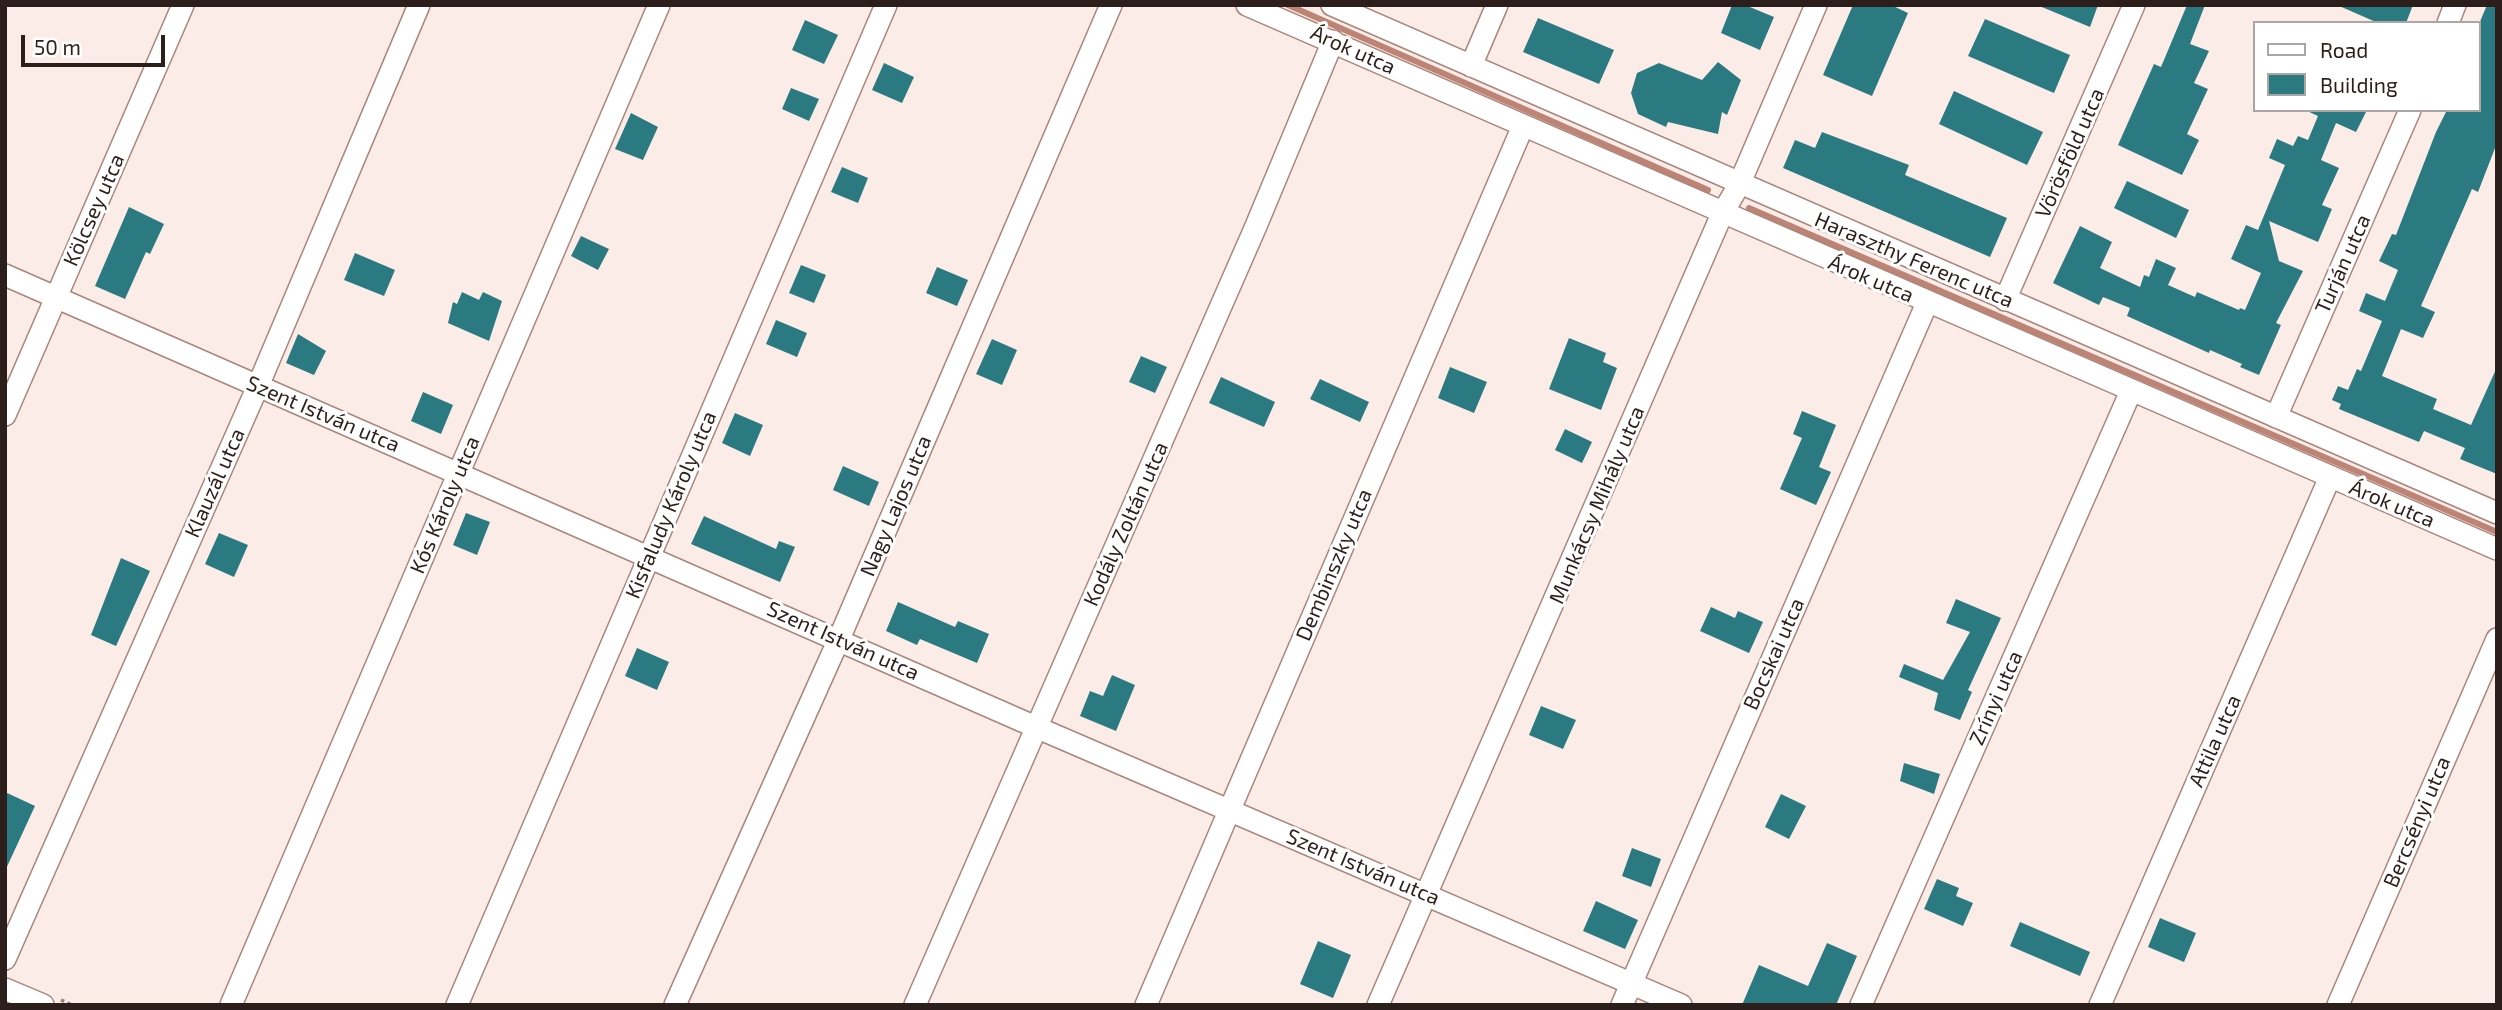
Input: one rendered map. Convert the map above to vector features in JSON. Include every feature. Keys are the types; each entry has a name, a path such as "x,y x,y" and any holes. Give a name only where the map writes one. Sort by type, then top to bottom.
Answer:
{"street":[{"name":"Kölcsey utca","path":"5,415 183,5"},
{"name":"Klauzál utca","path":"5,959 258,386 419,5"},
{"name":"Kós Károly utca","path":"231,1005 659,5"},
{"name":"Kisfaludy Károly utca","path":"457,1005 886,5"},
{"name":"Nagy Lajos utca","path":"675,1005 839,639 1111,5"},
{"name":"Árok utca","path":"1247,5 2497,550"},
{"name":"Haraszthy Ferenc utca","path":"1332,5 1739,185 2497,513"},
{"path":"1471,66 1497,5"},
{"name":"Munkácsy Mihály utca","path":"1378,1005 1722,214 1739,185 1816,5"},
{"name":"Vörösföld utca","path":"2005,300 2134,5"},
{"name":"Kodály Zoltán utca","path":"915,1005 1256,226 1333,41"},
{"name":"Turján utca","path":"2276,417 2409,112"},
{"name":"Dembinszky utca","path":"1146,1005 1523,126"},
{"name":"Szent István utca","path":"5,275 1228,810 1681,1005"},
{"name":"Bocskai utca","path":"1622,1005 1927,303"},
{"name":"Zrínyi utca","path":"1861,1005 2131,391"},
{"name":"Attila utca","path":"2099,1005 2330,477"},
{"name":"Bercsényi utca","path":"2338,1005 2497,639"},
{"path":"5,989 43,1005"}],"building":[{"path":"1732,5 1745,5 1774,17 1760,50 1721,33"},
{"path":"1853,5 1891,5 1908,13 1872,96 1823,75"},
{"path":"2037,5 2098,5 2090,27"},
{"path":"2187,5 2205,5 2190,44 2209,51 2194,83 2208,89 2187,134 2199,140 2182,175 2118,145 2154,64 2161,67"},
{"path":"2337,5 2413,5 2407,21 2373,21"},
{"path":"2487,5 2497,5 2497,143 2478,192 2472,189 2421,306 2435,312 2423,338 2401,329 2382,376 2437,399 2433,409 2471,425 2497,367 2497,474 2460,459 2465,448 2424,431 2419,442 2339,409 2341,404 2332,400 2338,386 2348,390 2357,369 2361,371 2382,321 2359,311 2366,293 2385,301 2398,270 2379,261 2392,234 2396,235 2446,112 2481,112 2480,21"},
{"path":"1538,18 1614,50 1599,84 1523,52"},
{"path":"1985,19 2070,55 2054,93 1968,56"},
{"path":"805,20 838,35 824,64 792,50"},
{"path":"1718,62 1741,80 1727,115 1722,112 1718,134 1668,122 1666,127 1638,114 1631,93 1637,73 1659,63 1702,80"},
{"path":"884,63 914,77 902,103 872,90"},
{"path":"791,88 819,99 809,121 782,109"},
{"path":"1954,91 2043,132 2027,165 1939,124"},
{"path":"2309,112 2366,112 2356,132 2336,123 2321,160 2339,168 2322,205 2332,209 2318,242 2269,221 2279,261 2303,271 2276,323 2281,325 2259,375 2240,367 2242,364 2210,350 2209,353 2127,316 2130,308 2103,297 2099,305 2053,283 2080,226 2112,242 2100,268 2140,287 2144,275 2149,277 2156,259 2176,268 2168,285 2195,297 2197,292 2239,310 2245,310 2261,273 2231,259 2246,225 2258,230 2285,165 2269,158 2277,139 2293,146 2298,136 2308,140 2318,116"},
{"path":"631,113 658,127 643,160 615,149"},
{"path":"1822,132 1909,165 1905,175 2007,218 1990,257 1783,168 1795,140 1815,148"},
{"path":"842,167 868,178 858,203 831,192"},
{"path":"2127,181 2189,210 2176,238 2114,208"},
{"path":"129,207 164,224 150,254 146,252 125,299 95,286"},
{"path":"581,236 609,249 598,270 571,256"},
{"path":"355,253 395,270 384,296 344,280"},
{"path":"801,265 826,275 814,303 789,293"},
{"path":"937,267 968,280 957,306 926,293"},
{"path":"462,292 479,300 483,292 502,301 489,341 448,323 453,302 457,304"},
{"path":"776,320 807,333 797,357 766,344"},
{"path":"298,334 326,351 314,375 286,363"},
{"path":"1569,338 1606,353 1603,362 1617,368 1601,410 1549,389"},
{"path":"992,339 1017,350 1002,385 976,374"},
{"path":"1141,356 1167,367 1155,393 1129,382"},
{"path":"1450,367 1487,382 1474,413 1438,398"},
{"path":"1221,377 1275,402 1264,427 1209,403"},
{"path":"1320,379 1369,402 1360,422 1310,399"},
{"path":"423,392 453,405 441,434 411,421"},
{"path":"1802,411 1836,425 1819,467 1831,472 1816,505 1780,489 1802,438 1793,434"},
{"path":"735,413 763,425 750,456 722,443"},
{"path":"1565,429 1592,442 1582,463 1555,450"},
{"path":"843,466 879,482 869,506 833,490"},
{"path":"466,513 490,522 477,555 453,545"},
{"path":"704,516 776,549 779,541 795,547 780,582 691,544"},
{"path":"219,533 248,545 234,577 205,564"},
{"path":"121,558 150,571 116,646 91,635"},
{"path":"1956,599 2001,618 1968,690 1972,692 1960,720 1934,710 1938,693 1899,677 1904,664 1943,680 1970,632 1946,623"},
{"path":"898,602 955,627 958,621 989,634 977,663 920,639 917,645 886,631"},
{"path":"1711,607 1735,618 1738,611 1763,622 1749,653 1700,631"},
{"path":"637,648 669,662 657,690 625,676"},
{"path":"1112,675 1135,685 1116,731 1080,716 1090,691 1103,696"},
{"path":"1541,706 1576,720 1563,749 1529,735"},
{"path":"1904,763 1940,774 1934,794 1900,781"},
{"path":"5,792 35,806 5,871"},
{"path":"1781,794 1806,806 1789,839 1765,827"},
{"path":"1632,848 1661,859 1651,887 1622,876"},
{"path":"1937,879 1959,888 1956,896 1973,903 1963,926 1924,909"},
{"path":"1596,901 1638,920 1625,949 1583,931"},
{"path":"2160,918 2196,933 2184,962 2148,947"},
{"path":"2020,922 2090,952 2080,976 2010,946"},
{"path":"1318,941 1351,955 1333,998 1300,984"},
{"path":"1827,943 1857,956 1836,1005 1742,1005 1759,965 1808,986"}],"waterway":[{"path":"1288,5 1708,190"},
{"path":"1749,208 2497,532"}]}
